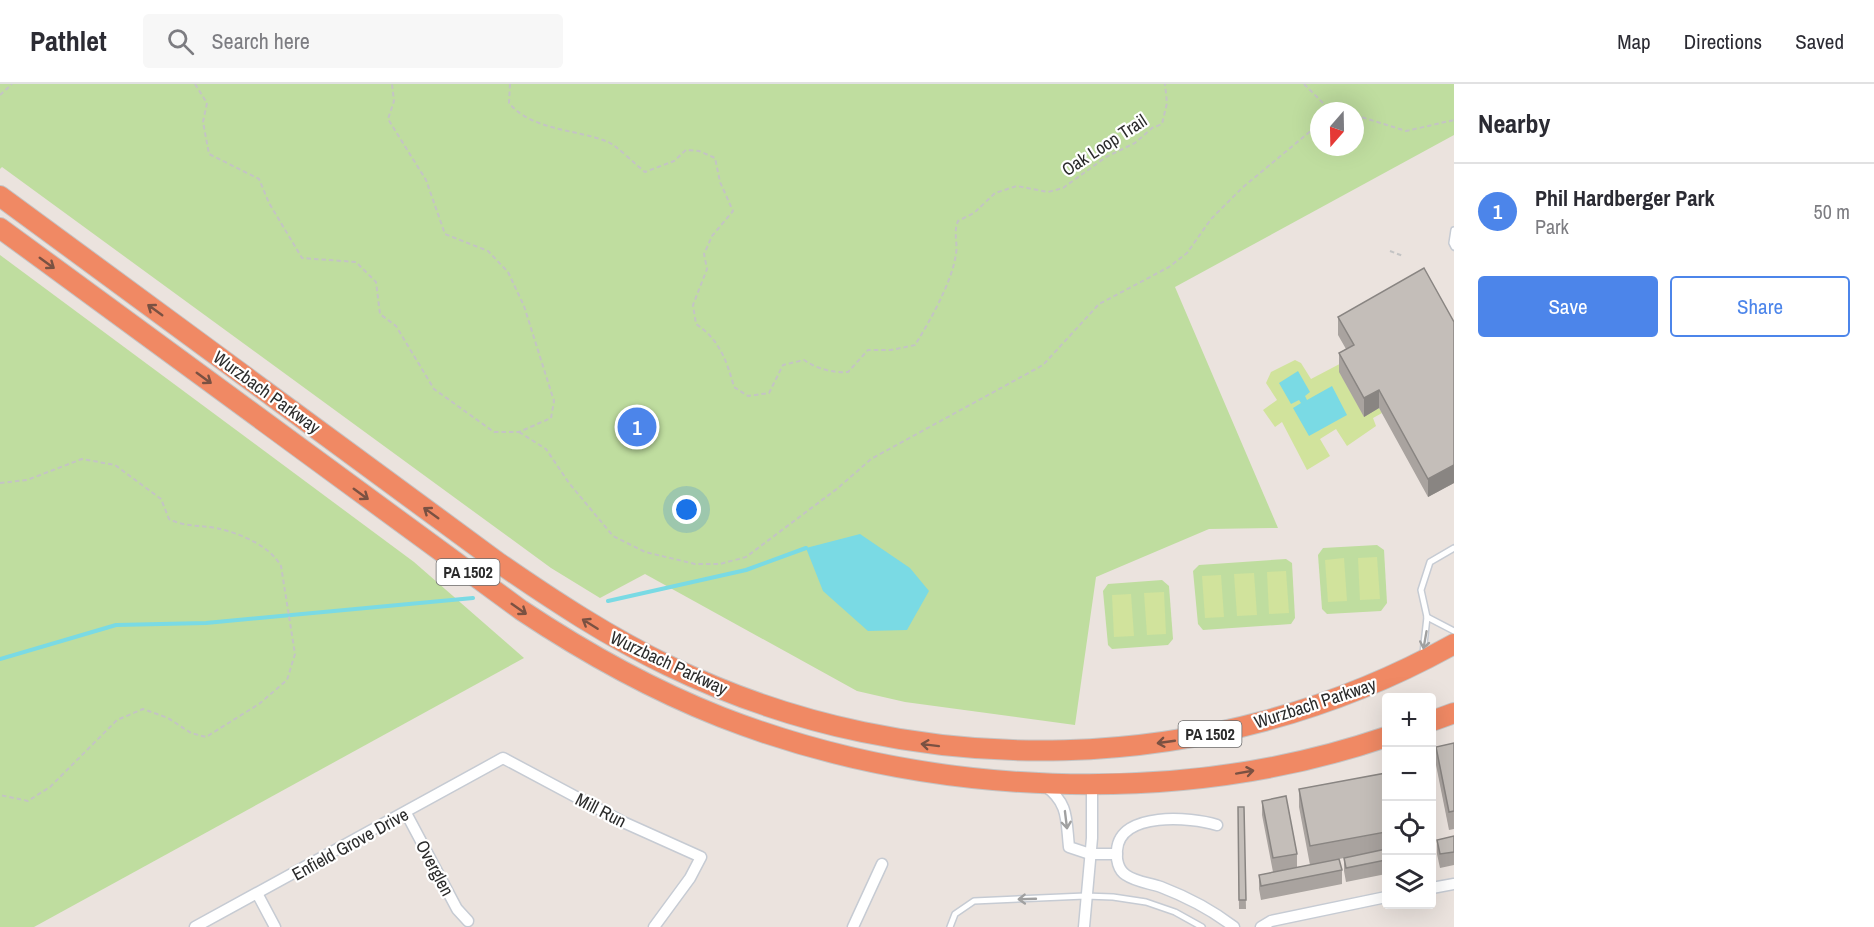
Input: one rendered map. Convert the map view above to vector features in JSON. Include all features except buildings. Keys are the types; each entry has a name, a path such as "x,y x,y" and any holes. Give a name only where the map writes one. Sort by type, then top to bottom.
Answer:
{"highway":[{"name":"Wurzbach Parkway","path":"0,196 480,549 567,610 663,663 744,699 861,734 909,742 988,750 1090,751 1192,738 1267,721 1354,692 1421,662 1454,644"},
{"name":"Wurzbach Parkway","path":"0,228 480,581 545,626 606,663 723,717 817,748 919,770 1040,782 1155,781 1234,774 1310,760 1382,738"},
{"path":"1436,719 1454,713"}],"street":[{"name":"Enfield Grove Drive","path":"195,927 258,895 503,758"},
{"name":"Mill Run","path":"503,758 623,822 701,857 690,878 654,927"},
{"path":"1040,782 1060,796 1064,807 1069,847 1090,854 1117,854"},
{"path":"1084,927 1090,854 1092,783"},
{"name":"Overglen","path":"406,813 457,909 468,921"},
{"path":"1217,825 1198,819 1139,824 1126,830 1117,847 1119,867 1125,875 1196,902 1234,927"},
{"path":"853,927 882,864"},
{"path":"1436,887 1454,884"},
{"path":"258,895 275,927"},
{"path":"1261,927 1271,921 1382,898"}],"lane":[{"path":"1454,230 1454,248"},
{"path":"1421,662 1427,634 1427,617 1421,590 1430,562 1454,548"},
{"path":"1427,617 1454,631"},
{"path":"950,927 955,914 974,900 1086,893 1146,902 1175,912 1202,927"}],"path":[{"path":"0,95 12,84"},
{"path":"195,84 207,103 203,122 209,154 259,179 269,203 302,258 356,262 376,282 380,314 396,326 434,389 494,432 519,432 551,418 554,401 524,306 508,272 488,251 445,234 426,180 388,119 394,101 392,84"},
{"name":"Oak Loop Trail","path":"510,84 509,103 518,114 556,129 612,143 645,172 674,161 686,150 699,151 715,158 720,182 733,211 712,236 704,254 707,270 693,305 696,324 707,331 719,345 728,362 734,387 748,396 769,393 783,365 804,360 813,366 838,373 848,372 868,350 891,350 915,345 950,276 957,252 954,230 958,221 974,213 995,193 1017,186 1048,192 1063,188 1106,157 1135,144 1152,128 1162,124 1167,103 1165,84"},
{"path":"1304,84 1322,102"},
{"path":"1364,118 1406,131 1454,120"},
{"path":"519,432 546,449 569,483 613,536 645,552 695,564 720,564 746,557 838,488 870,459 1043,365 1099,304 1169,267 1187,253 1211,219 1242,188 1310,131"},
{"path":"1390,252 1403,256"},
{"path":"0,483 27,480 56,471 82,459 116,465 161,499 169,519 183,526 215,528 241,536 267,550 280,566 296,654 287,680 259,704 218,732 206,737 191,733 168,718 143,709 117,720 50,787 28,801 0,795"}],"green space":[{"path":"0,84 1454,84 1454,135 1175,287 1278,528 1209,529 1096,577 1075,725 905,702 857,691 645,574 600,598 551,568 2,167 0,169"},
{"path":"0,255 414,562 524,658 34,927 0,927"},
{"path":"1351,358 1340,373 1364,416 1379,408 1382,413 1373,418 1376,426 1347,446 1336,429 1320,439 1330,456 1307,470 1282,422 1275,427 1263,410 1277,400 1266,383 1271,372 1295,360 1301,363 1311,379"},
{"path":"1377,545 1384,550 1387,603 1381,611 1327,614 1322,609 1318,555 1323,548"},
{"path":"1377,557 1380,599 1360,600 1358,558"},
{"path":"1344,558 1347,601 1328,602 1325,560"},
{"path":"1286,559 1292,563 1295,618 1291,624 1203,630 1198,624 1193,571 1199,565"},
{"path":"1286,571 1289,613 1269,614 1267,572"},
{"path":"1254,573 1257,615 1237,616 1234,574"},
{"path":"1221,575 1224,617 1205,618 1202,576"},
{"path":"1162,580 1169,586 1173,639 1168,645 1112,649 1108,645 1103,591 1108,584"},
{"path":"1164,592 1166,634 1147,635 1144,593"},
{"path":"1131,594 1134,636 1114,637 1112,595"}],"water":[{"path":"1298,371 1310,392 1305,396 1307,400 1332,386 1347,415 1309,436 1293,408 1301,403 1299,400 1291,404 1279,383"},
{"path":"860,534 910,568 929,591 907,630 868,631 823,591 806,548"}],"waterway":[{"path":"608,601 746,570 806,548"},
{"path":"0,659 116,625 206,623 473,598"}],"place":[{"name":"Phil Hardberger Park","path":"637,427"}]}
